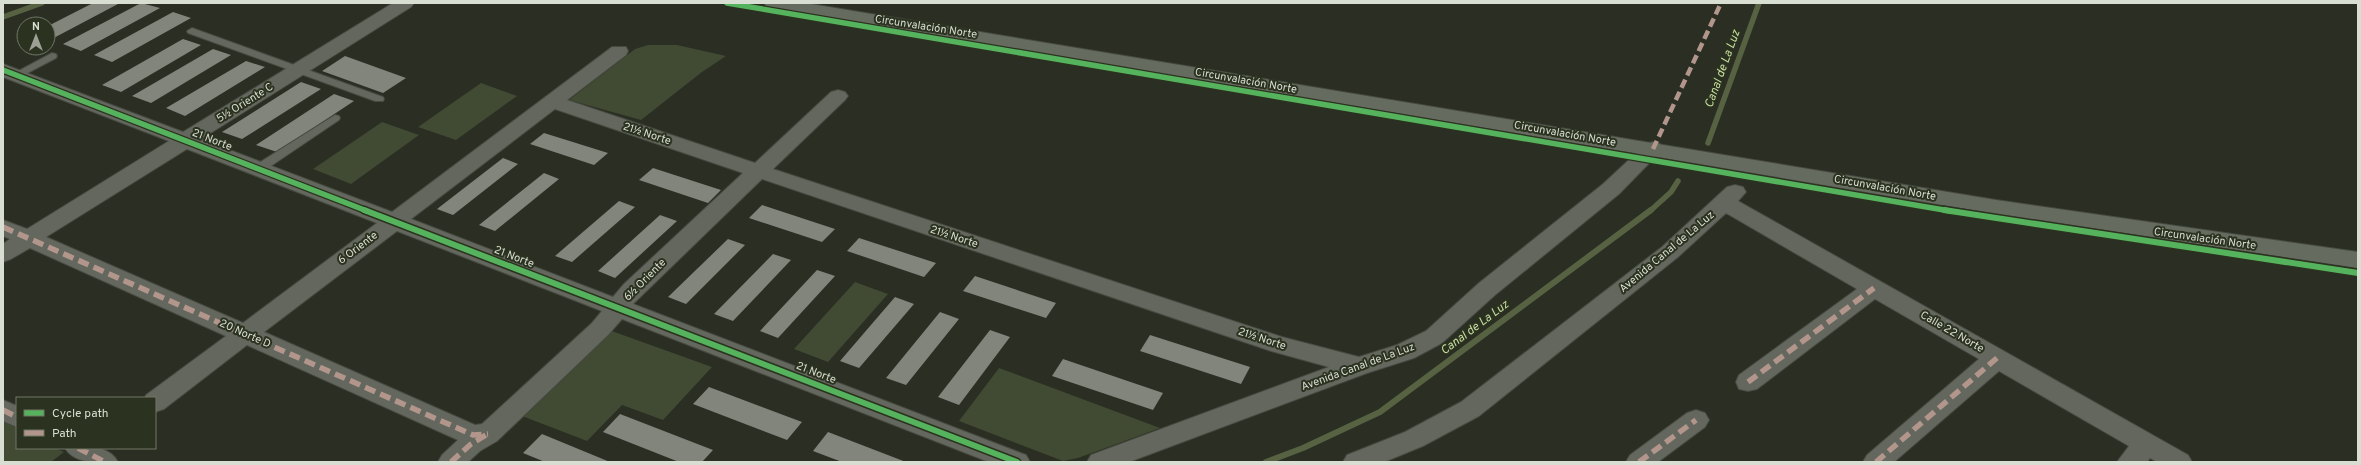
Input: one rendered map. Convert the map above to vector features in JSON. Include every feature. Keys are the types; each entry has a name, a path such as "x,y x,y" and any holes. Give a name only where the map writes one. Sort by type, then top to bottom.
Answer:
{"main road":[{"name":"Circunvalación Norte","path":"773,3 2129,228 2358,260"}],"street":[{"name":"5½ Oriente C","path":"3,254 405,3"},
{"name":"6 Oriente","path":"156,401 619,51"},
{"name":"21 Norte","path":"9,72 1018,462"},
{"name":"6½ Oriente","path":"451,462 471,444 488,434 600,329 632,290 838,96"},
{"name":"21½ Norte","path":"552,102 1279,345 1359,366"},
{"name":"Avenida Canal de La Luz","path":"1100,462 1359,366 1405,352 1434,337 1487,289 1617,185 1653,149"},
{"name":"Avenida Canal de La Luz","path":"1356,462 1414,439 1470,409 1670,252 1730,198"},
{"name":"Calle 22 Norte","path":"1730,198 1874,288 2179,462"},
{"name":"20 Norte D","path":"3,227 473,435 488,434"},
{"path":"1748,382 1874,288"},
{"path":"1876,462 1997,358"},
{"path":"3,410 16,416"},
{"path":"1639,462 1696,420"},
{"path":"2130,462 2148,444"}],"lane":[{"path":"192,31 379,99"},
{"path":"9,72 52,56"},
{"path":"258,169 335,118"}],"green space":[{"path":"648,45 677,45 726,56 702,72 641,120 569,100 635,49"},
{"path":"481,83 517,96 456,140 418,127"},
{"path":"382,122 419,135 351,184 313,169"},
{"path":"855,282 888,294 828,362 794,349"},
{"path":"609,330 712,367 663,420 622,405 587,441 522,416"},
{"path":"999,368 1160,428 1078,458 1063,461 959,421"},
{"path":"3,421 16,428 16,449 57,449 64,452 51,462 3,462"}],"building":[{"path":"93,3 118,4 56,37 56,22"},
{"path":"141,3 160,8 81,51 63,44"},
{"path":"173,12 191,18 112,62 94,55"},
{"path":"183,39 201,45 121,92 102,85"},
{"path":"213,49 231,55 151,103 132,96"},
{"path":"345,56 406,78 383,93 322,71"},
{"path":"246,61 265,67 185,116 166,108"},
{"path":"301,82 321,89 242,139 222,132"},
{"path":"334,94 354,101 277,152 256,145"},
{"path":"544,133 608,153 594,165 530,144"},
{"path":"503,158 518,164 453,215 437,209"},
{"path":"653,168 721,190 708,203 639,180"},
{"path":"544,173 559,179 495,231 479,225"},
{"path":"619,201 635,207 572,262 555,256"},
{"path":"762,205 835,229 822,242 749,218"},
{"path":"660,215 677,221 615,278 598,271"},
{"path":"859,238 936,263 924,277 847,251"},
{"path":"728,239 745,245 686,304 668,297"},
{"path":"773,254 791,260 733,321 714,314"},
{"path":"817,270 835,276 778,338 760,331"},
{"path":"975,276 1056,303 1046,318 963,291"},
{"path":"895,297 914,304 859,368 840,361"},
{"path":"940,312 959,319 906,385 886,378"},
{"path":"990,330 1010,337 959,405 938,397"},
{"path":"1150,335 1250,367 1241,384 1140,351"},
{"path":"1063,359 1163,393 1153,410 1052,376"},
{"path":"709,387 802,422 787,440 693,404"},
{"path":"620,414 713,450 702,462 679,462 603,432"},
{"path":"828,432 906,462 842,462 813,451"},
{"path":"542,434 610,462 545,462 523,453"}],"waterway":[{"path":"3,17 42,3"},
{"name":"Canal de La Luz","path":"1708,143 1759,3"},
{"name":"Canal de La Luz","path":"1650,211 1671,192 1678,181"},
{"name":"Canal de La Luz","path":"1266,462 1303,448 1380,412 1651,210"}],"marked path":[{"path":"1653,149 1721,3"},
{"path":"3,227 473,435 488,434"},
{"path":"1748,382 1874,288"},
{"path":"1876,462 1997,358"},
{"path":"3,410 16,416"},
{"path":"1639,462 1696,420"},
{"path":"451,462 471,444 486,435"},
{"path":"80,449 105,462"}],"cycle path":[{"path":"727,3 2010,221 2358,273"},
{"path":"3,70 1017,462"}]}
